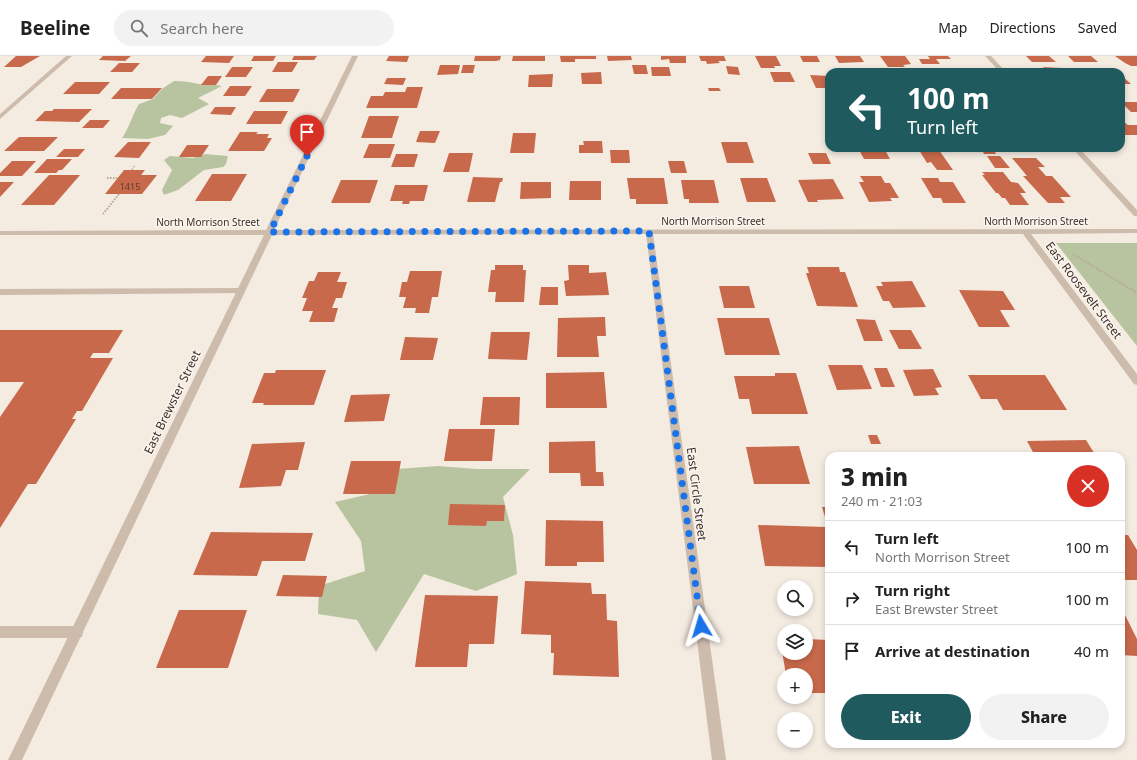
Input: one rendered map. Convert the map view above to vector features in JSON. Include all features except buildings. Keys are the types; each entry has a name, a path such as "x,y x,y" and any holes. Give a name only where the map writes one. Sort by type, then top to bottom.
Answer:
{"street":[{"path":"0,117 69,56"},
{"name":"East Brewster Street","path":"15,760 165,446 355,56"},
{"path":"988,56 999,68"},
{"path":"1079,152 1137,214"},
{"name":"East Circle Street","path":"649,231 719,760"},
{"name":"North Morrison Street","path":"0,233 1137,231"},
{"name":"East Roosevelt Street","path":"1026,232 1137,381"},
{"path":"0,292 241,291"},
{"path":"0,632 77,632"}],"path":[{"path":"132,170 135,165"},
{"path":"107,178 118,178"},
{"path":"1073,254 1137,293"}],"green space":[{"path":"174,81 222,86 198,98 209,104 182,118 170,115 161,118 160,123 173,126 165,135 148,139 122,138 139,104 153,99 162,89"},
{"path":"205,154 228,156 226,164 223,167 204,170 178,190 164,195 162,190 172,170 164,160 170,156 193,158"},
{"path":"1056,243 1137,243 1137,346"},
{"path":"438,466 477,469 530,469 503,497 513,535 517,574 476,591 424,574 376,652 357,620 318,614 319,586 365,571 361,541 335,502 370,494 397,469"}],"route":[{"path":"307,156 270,232 649,231 701,626"}]}
